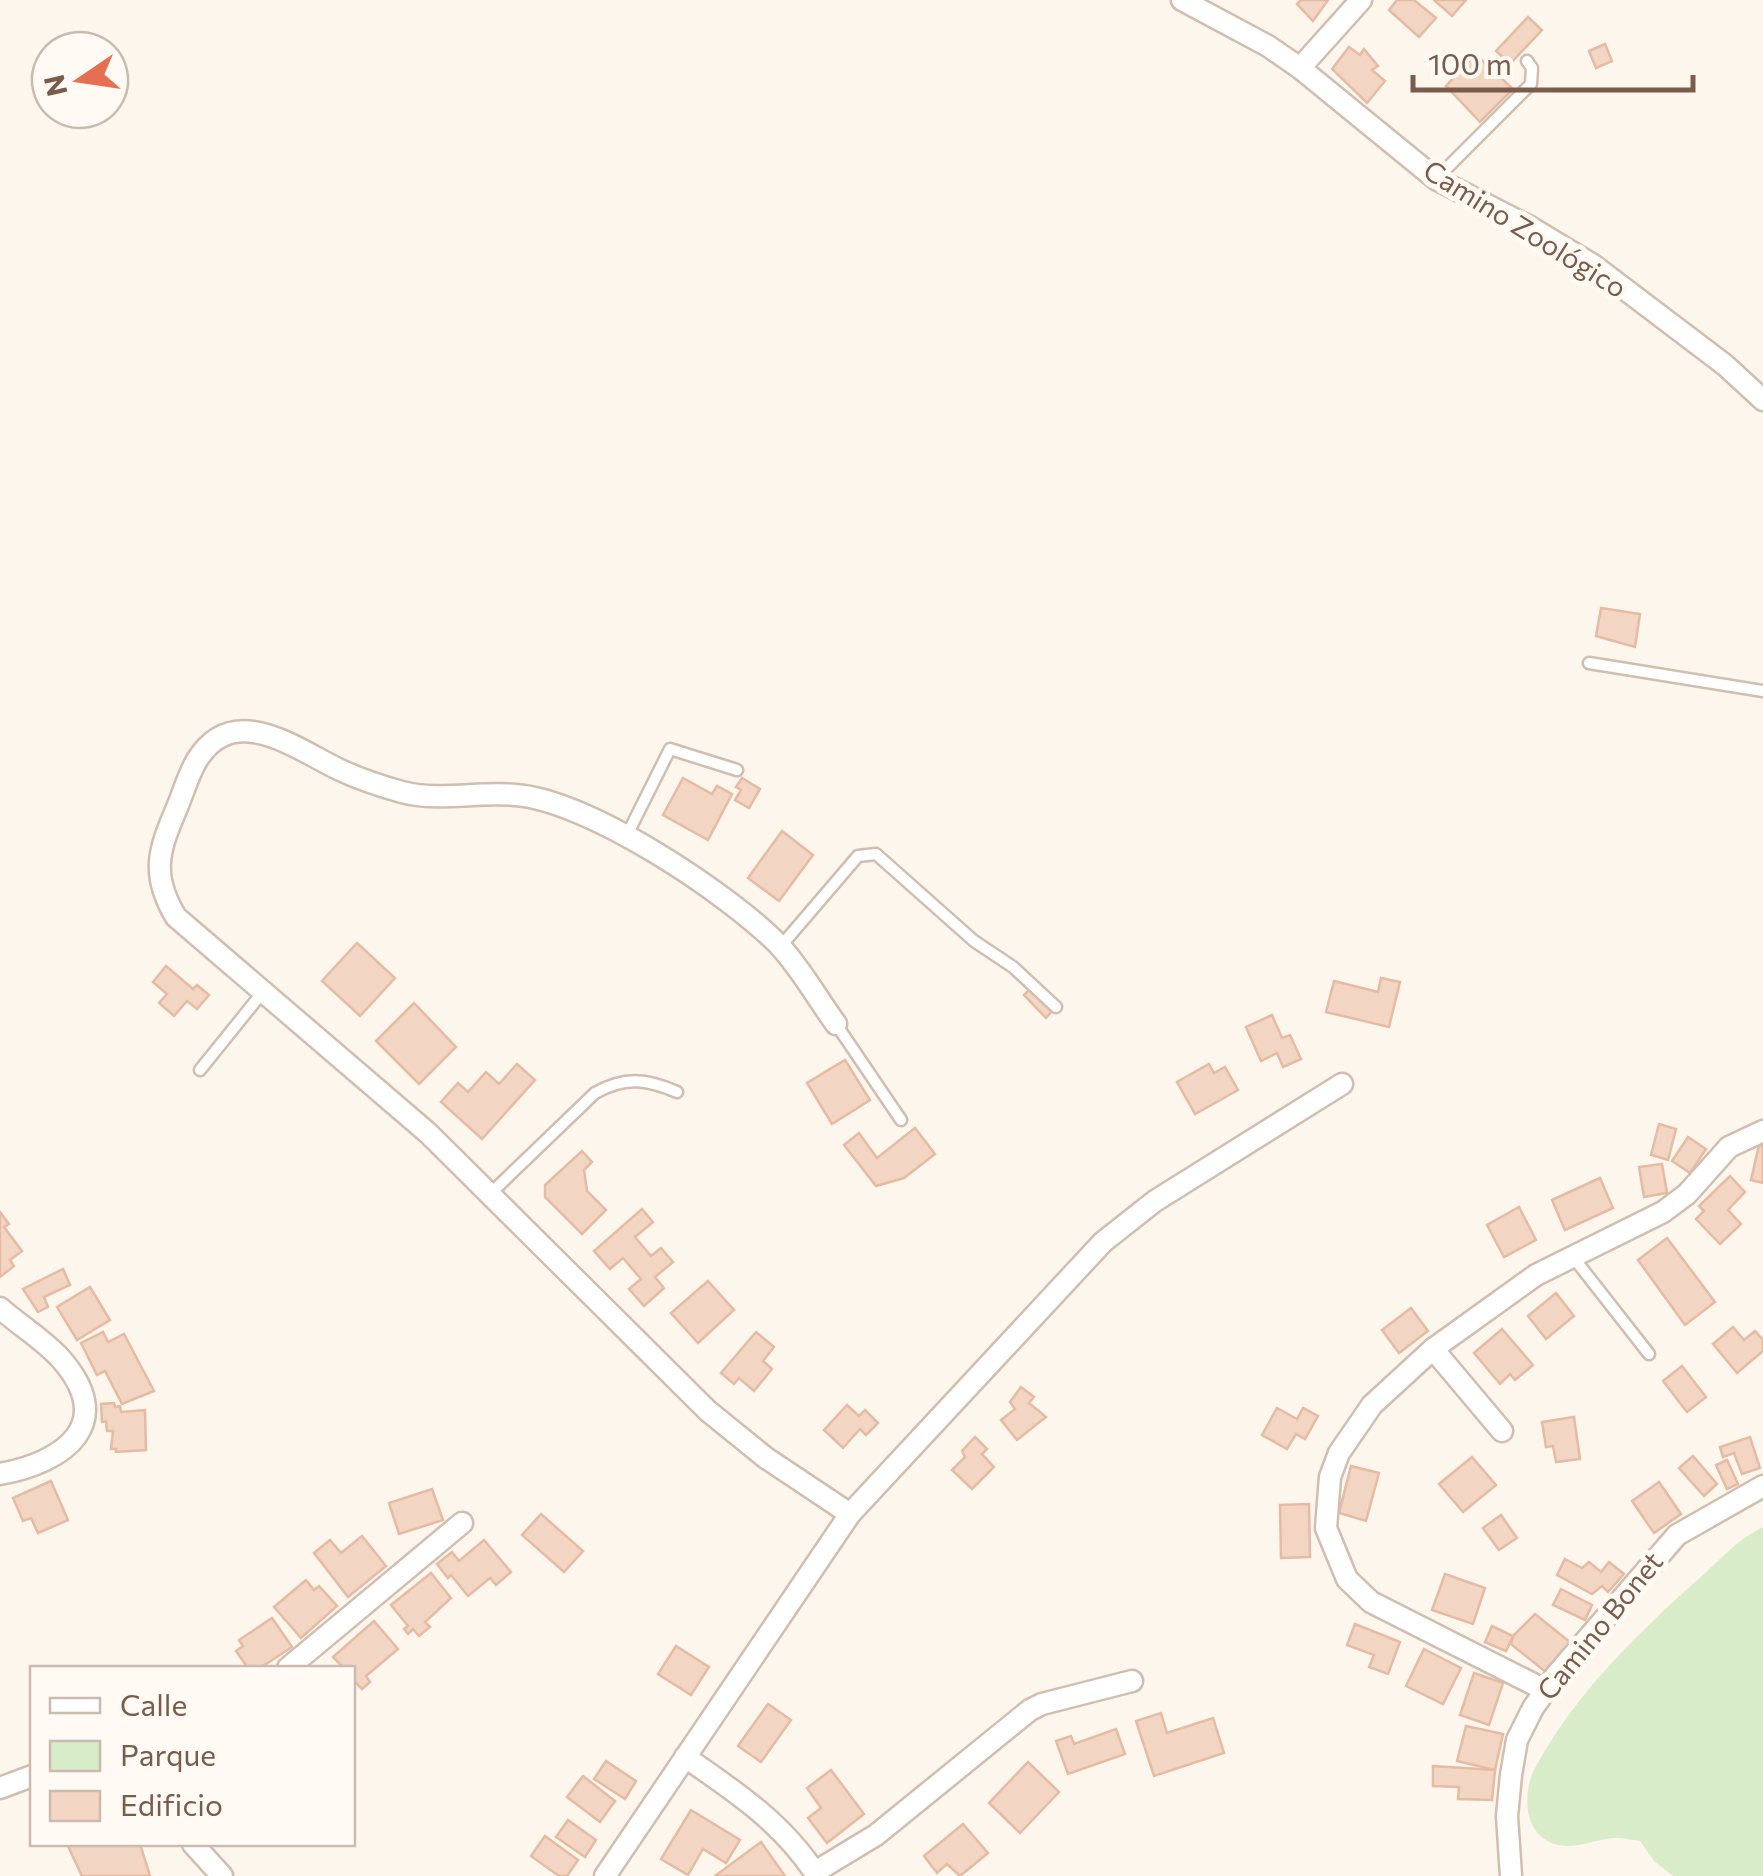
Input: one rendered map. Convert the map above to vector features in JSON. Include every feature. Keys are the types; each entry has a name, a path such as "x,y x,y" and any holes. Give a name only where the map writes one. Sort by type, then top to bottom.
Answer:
{"street":[{"name":"Camino Zoológico","path":"1182,0 1268,46 1300,68 1436,179 1530,227 1592,266 1725,365 1763,400"},
{"path":"1300,68 1361,0"},
{"path":"836,1024 781,947 740,909 679,867 567,807 542,800 517,795 408,794 367,782 274,735 255,731 226,736 197,760 161,846 159,868 166,899 176,917 428,1133 708,1412 766,1458 850,1514"},
{"path":"605,1876 850,1514 1103,1242 1155,1201 1342,1084"},
{"path":"1545,1690 1371,1602 1347,1579 1326,1528 1326,1500 1339,1453 1372,1405 1433,1349 1536,1275 1662,1212 1687,1194 1730,1148 1763,1131"},
{"path":"0,1308 58,1354 87,1404 82,1428 65,1449 24,1470 0,1474"},
{"path":"1433,1349 1502,1430"},
{"name":"Camino Bonet","path":"1511,1876 1508,1816 1516,1740 1545,1690 1677,1535 1763,1486"},
{"path":"290,1666 462,1523"},
{"path":"685,1756 761,1810 816,1874 876,1835 1030,1710 1132,1681"},
{"path":"0,1788 30,1777"},
{"path":"194,1846 222,1876"}],"lane":[{"path":"1436,179 1531,84 1532,68 1527,60"},
{"path":"1589,663 1763,691"},
{"path":"625,838 670,749 737,770"},
{"path":"781,947 858,856 876,854 1056,1007"},
{"path":"200,1070 262,993"},
{"path":"836,1024 901,1120"},
{"path":"491,1193 595,1093 609,1085 633,1079 652,1081 677,1092"},
{"path":"1573,1257 1649,1354"}],"green space":[{"path":"1763,1527 1763,1876 1673,1876 1654,1861 1640,1841 1617,1838 1562,1846 1543,1838 1529,1815 1529,1786 1535,1768 1570,1713 1656,1618 1732,1548"}],"building":[{"path":"1301,0 1328,0 1313,21 1297,4"},
{"path":"1397,0 1414,0 1436,18 1419,37 1389,10"},
{"path":"1434,0 1466,0 1452,16"},
{"path":"1528,17 1542,30 1510,64 1496,51"},
{"path":"1605,44 1612,61 1596,68 1589,51"},
{"path":"1349,47 1360,55 1364,49 1378,66 1372,70 1385,81 1367,103 1332,69"},
{"path":"1475,54 1513,89 1480,122 1446,86"},
{"path":"1601,608 1640,614 1635,647 1596,636"},
{"path":"683,778 712,794 717,786 732,794 708,840 663,815"},
{"path":"742,778 760,789 749,808 735,800"},
{"path":"782,831 813,855 779,901 748,878"},
{"path":"357,943 395,978 360,1016 322,981"},
{"path":"166,966 193,989 197,985 209,995 197,1009 187,1001 174,1016 159,1003 167,994 153,982"},
{"path":"1381,978 1400,982 1389,1027 1326,1012 1334,981 1378,992"},
{"path":"1030,989 1052,1011 1046,1018 1024,995"},
{"path":"414,1003 456,1047 419,1084 376,1041"},
{"path":"1272,1015 1282,1038 1290,1035 1301,1059 1283,1067 1277,1053 1261,1061 1246,1027"},
{"path":"845,1060 870,1100 832,1124 807,1083"},
{"path":"517,1064 535,1080 482,1139 441,1102 458,1083 468,1092 486,1072 499,1084"},
{"path":"1209,1064 1214,1073 1225,1067 1238,1090 1195,1114 1177,1082"},
{"path":"1659,1124 1676,1129 1668,1160 1651,1155"},
{"path":"915,1128 935,1154 904,1178 876,1186 844,1145 859,1133 877,1158"},
{"path":"1688,1137 1706,1149 1690,1173 1672,1161"},
{"path":"1759,1145 1763,1147 1763,1183 1751,1180"},
{"path":"582,1151 592,1162 584,1170 587,1191 606,1210 582,1234 545,1197 545,1185"},
{"path":"1662,1164 1667,1193 1644,1197 1639,1167"},
{"path":"1730,1176 1745,1192 1728,1210 1741,1224 1720,1244 1696,1219 1704,1211 1699,1206"},
{"path":"1600,1178 1613,1208 1565,1230 1552,1200"},
{"path":"1519,1207 1536,1240 1504,1257 1487,1225"},
{"path":"642,1209 653,1222 635,1237 651,1256 661,1248 673,1262 655,1277 664,1288 644,1306 629,1289 641,1279 623,1258 610,1269 594,1251"},
{"path":"0,1212 9,1224 4,1227 22,1251 10,1260 14,1266 0,1277"},
{"path":"1667,1238 1715,1302 1685,1325 1638,1260"},
{"path":"63,1269 70,1285 44,1297 48,1307 38,1312 23,1289"},
{"path":"708,1281 734,1310 698,1343 671,1313"},
{"path":"90,1287 110,1320 77,1340 57,1307"},
{"path":"1556,1293 1574,1316 1546,1339 1528,1316"},
{"path":"1411,1308 1428,1331 1399,1353 1382,1330"},
{"path":"1733,1327 1744,1340 1755,1331 1763,1340 1763,1351 1737,1373 1713,1344"},
{"path":"1502,1329 1533,1365 1515,1380 1510,1374 1500,1384 1474,1353"},
{"path":"103,1332 108,1342 124,1334 154,1391 122,1404 105,1371 97,1375 81,1343"},
{"path":"756,1332 774,1347 763,1361 772,1369 754,1391 739,1378 734,1384 721,1373"},
{"path":"1682,1366 1706,1397 1687,1412 1663,1381"},
{"path":"1021,1387 1034,1397 1029,1403 1046,1417 1017,1440 1001,1420 1015,1409 1010,1402"},
{"path":"114,1403 121,1412 145,1410 146,1450 111,1449 113,1431 107,1431 106,1421 102,1422 101,1404"},
{"path":"847,1405 859,1416 865,1410 878,1423 866,1435 860,1429 843,1448 824,1430"},
{"path":"1277,1408 1297,1419 1303,1408 1318,1416 1305,1439 1296,1434 1287,1449 1262,1435"},
{"path":"1574,1417 1580,1459 1556,1462 1553,1446 1546,1447 1542,1422"},
{"path":"975,1437 987,1449 982,1454 994,1467 972,1489 952,1470 965,1457 962,1451"},
{"path":"1750,1437 1760,1468 1742,1474 1734,1453 1723,1457 1720,1447"},
{"path":"1693,1456 1717,1484 1704,1496 1679,1468"},
{"path":"1472,1457 1496,1485 1463,1512 1439,1484"},
{"path":"1727,1460 1738,1484 1727,1489 1716,1465"},
{"path":"1351,1466 1379,1473 1366,1521 1339,1513"},
{"path":"51,1481 68,1520 38,1533 31,1518 23,1521 13,1498"},
{"path":"1659,1482 1681,1514 1654,1533 1632,1501"},
{"path":"432,1489 443,1520 399,1534 389,1503"},
{"path":"1309,1504 1310,1557 1281,1558 1280,1505"},
{"path":"541,1514 583,1551 564,1572 522,1535"},
{"path":"1501,1515 1517,1538 1499,1550 1483,1528"},
{"path":"362,1536 386,1566 348,1597 314,1553 330,1540 341,1553"},
{"path":"484,1540 511,1572 496,1585 490,1578 468,1596 437,1564 452,1552 459,1561"},
{"path":"1565,1559 1582,1568 1589,1562 1601,1572 1609,1562 1624,1574 1608,1592 1602,1586 1592,1594 1557,1575"},
{"path":"431,1573 451,1598 425,1622 430,1627 419,1636 413,1629 408,1634 404,1629 408,1626 391,1605"},
{"path":"1445,1574 1485,1588 1473,1624 1432,1610"},
{"path":"306,1580 314,1590 319,1586 337,1606 301,1638 274,1607"},
{"path":"1561,1589 1592,1605 1585,1620 1553,1605"},
{"path":"1535,1614 1571,1643 1547,1673 1511,1644 1513,1636"},
{"path":"272,1618 292,1647 263,1666 247,1666 236,1651 243,1646 239,1640"},
{"path":"374,1621 398,1649 366,1676 370,1682 362,1689 355,1682 355,1666 342,1666 333,1657"},
{"path":"1355,1624 1400,1642 1388,1674 1369,1667 1374,1655 1347,1645"},
{"path":"1492,1626 1513,1636 1506,1651 1485,1642"},
{"path":"676,1646 709,1667 691,1695 658,1674"},
{"path":"1424,1649 1461,1668 1443,1704 1406,1686"},
{"path":"1474,1673 1503,1683 1489,1725 1460,1715"},
{"path":"768,1704 791,1720 761,1762 738,1746"},
{"path":"1161,1713 1167,1733 1213,1718 1224,1753 1154,1776 1136,1721"},
{"path":"1466,1726 1503,1734 1495,1770 1457,1761"},
{"path":"1116,1729 1125,1754 1068,1774 1056,1741 1071,1736 1074,1744"},
{"path":"606,1761 636,1781 625,1799 594,1779"},
{"path":"1028,1762 1059,1792 1020,1833 989,1803"},
{"path":"1433,1766 1495,1770 1492,1800 1458,1799 1459,1787 1433,1786"},
{"path":"831,1770 864,1814 827,1843 808,1818 821,1808 807,1788"},
{"path":"583,1776 615,1801 600,1822 567,1797"},
{"path":"691,1810 740,1840 726,1863 703,1849 688,1875 661,1859"},
{"path":"568,1820 596,1840 585,1857 556,1837"},
{"path":"963,1824 988,1853 960,1876 947,1864 937,1873 924,1856"},
{"path":"545,1836 578,1860 567,1876 559,1876 531,1856"},
{"path":"761,1842 785,1876 715,1876"},
{"path":"68,1846 141,1846 150,1876 82,1876"}]}
